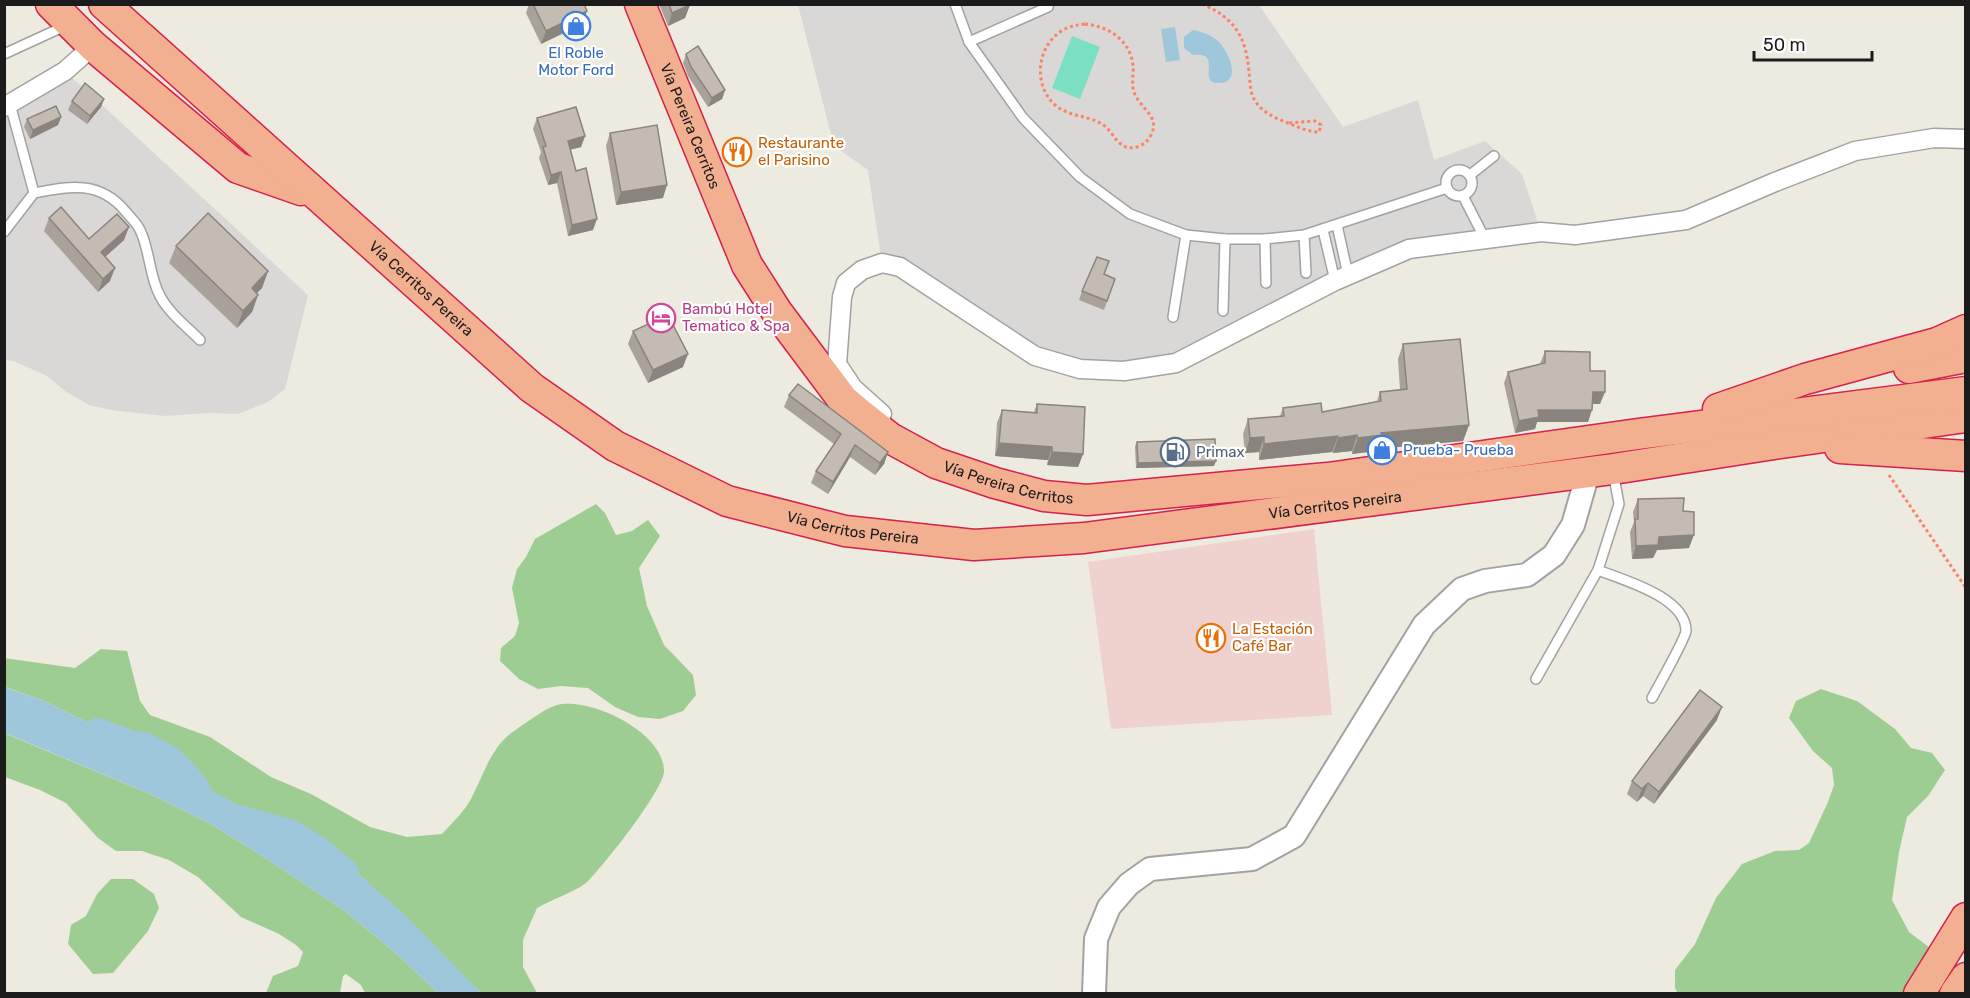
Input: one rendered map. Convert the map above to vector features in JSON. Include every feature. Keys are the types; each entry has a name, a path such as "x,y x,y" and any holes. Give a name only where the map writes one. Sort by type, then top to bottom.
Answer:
{"highway":[{"name":"Vía Cerritos Pereira","path":"104,4 532,388 615,446 726,501 845,531 974,545 1084,538 1600,471 1774,444"},
{"name":"Vía Pereira Cerritos","path":"640,4 747,265 777,312 843,400 890,438 936,463 995,483 1044,495 1087,500 1328,478 1638,434"},
{"path":"61,14 93,46 238,168 315,195"},
{"path":"1638,434 1761,396 1805,379 1937,343 1965,330"},
{"path":"1761,396 1965,357"},
{"path":"1638,434 1965,392"},
{"path":"1774,444 1965,417"},
{"path":"1774,444 1965,456"},
{"path":"1911,453 1965,462"},
{"path":"1919,993 1965,918"},
{"path":"1955,993 1965,978"}],"street":[{"path":"7,106 65,71 93,46"},
{"path":"906,447 888,418 853,388 837,364 842,297 846,283 862,270 882,263 900,267 1035,356 1080,369 1124,370 1176,363 1342,278 1409,249 1541,232 1575,235 1686,220 1855,151 1934,138 1965,139"},
{"path":"1094,993 1096,939 1109,907 1129,884 1150,869 1252,859 1294,836 1425,625 1462,589 1485,581 1527,575 1554,555 1600,471"}],"lane":[{"path":"955,4 969,42 1023,118 1080,177 1130,214 1186,235 1226,239 1265,239 1304,235 1447,188"},
{"path":"969,42 1048,7 1047,4"},
{"path":"4,54 61,14"},
{"path":"7,106 34,193"},
{"path":"1470,175 1494,156"},
{"path":"1465,170 1470,175 1473,181 1469,193 1456,196 1447,188 1446,182 1452,171 1465,170"},
{"path":"4,232 34,193 71,186 94,189 115,199 140,230 151,273 160,296 175,317 200,340"},
{"path":"1463,196 1485,239"},
{"path":"1337,225 1342,278"},
{"path":"1323,230 1342,278"},
{"path":"1173,317 1186,235"},
{"path":"1304,235 1306,273"},
{"path":"1223,311 1226,239"},
{"path":"1265,239 1266,283"},
{"path":"1536,679 1598,570 1619,504 1600,471"},
{"path":"1598,570 1662,597 1683,616 1686,633 1652,698"}],"path":[{"path":"1202,4 1230,20 1240,34 1248,61 1253,98 1268,114 1287,123 1311,132 1319,132 1321,128 1321,125 1315,121 1287,123"},
{"path":"1085,24 1096,25 1116,34 1130,52 1133,63 1132,84 1135,96 1141,105 1151,115 1153,129 1147,141 1135,147 1121,145 1115,141 1109,130 1098,122 1066,112 1049,98 1040,77 1042,55 1047,45 1063,30 1085,24"},
{"path":"1875,450 1899,492 1965,588"}],"shaded area":[{"path":"798,5 1259,5 1343,127 1418,100 1434,160 1485,141 1522,174 1541,232 1409,249 1176,363 1124,371 1035,356 882,263 868,170 834,146"},
{"path":"65,71 308,295 285,389 268,402 238,414 165,416 111,410 89,405 65,391 47,376 14,361 5,360 5,107"},
{"name":"La Estación Café Bar","path":"1314,529 1332,715 1111,729 1088,562"}],"green space":[{"path":"1072,36 1100,47 1080,99 1052,88"},
{"path":"596,504 605,513 616,535 632,531 648,520 660,536 639,568 647,606 664,645 693,675 696,695 683,711 660,719 638,717 615,707 588,688 561,686 538,689 519,679 500,661 501,648 515,636 519,623 512,588 517,569 535,539"},
{"path":"101,649 127,651 140,701 150,715 210,737 271,777 311,794 370,827 407,837 442,834 467,806 490,760 506,737 531,719 557,705 576,704 592,707 626,722 653,744 661,757 664,771 654,795 594,875 582,886 537,908 523,940 523,967 537,993 481,993 363,878 315,848 192,783 133,745 42,700 5,687 4,658 75,668"},
{"path":"1821,689 1857,701 1895,729 1911,748 1932,753 1945,770 1928,796 1907,817 1892,900 1909,932 1942,957 1919,993 1678,994 1675,988 1675,970 1695,944 1716,898 1742,864 1775,851 1799,850 1809,843 1834,785 1832,768 1813,751 1789,718 1796,701"},
{"path":"4,733 150,794 211,824 345,911 399,956 438,993 365,993 361,985 346,974 343,976 340,993 266,993 273,976 298,966 303,952 296,945 279,934 241,917 198,877 169,860 142,851 116,851 98,838 66,803 5,777"},
{"path":"111,879 133,879 154,894 159,908 148,931 113,973 93,974 68,944 71,925 86,916 97,894"}],"water":[{"path":"1175,27 1180,60 1166,62 1161,29"},
{"path":"1193,30 1210,35 1222,45 1231,64 1231,77 1228,81 1213,82 1210,79 1207,58 1202,55 1193,55 1184,48 1184,37"},
{"path":"4,687 42,700 133,745 192,783 315,848 363,878 404,914 481,993 438,993 399,956 345,911 211,824 150,794 5,733"}],"building":[{"path":"533,4 584,4 587,11 546,31"},
{"path":"669,4 690,4 690,5 672,13"},
{"path":"698,46 725,90 712,98 691,67 686,54"},
{"path":"85,83 104,99 90,116 72,101"},
{"path":"56,106 61,117 33,130 27,119"},
{"path":"576,107 585,136 568,141 576,171 586,168 597,219 572,225 561,172 551,175 543,147 546,146 537,118"},
{"path":"657,125 667,185 621,192 610,133"},
{"path":"61,207 89,239 117,214 129,227 101,252 115,268 103,279 49,218"},
{"path":"208,213 268,271 252,288 258,295 243,311 176,246"},
{"path":"1097,257 1109,261 1104,274 1115,279 1107,301 1082,291"},
{"path":"668,315 688,354 653,370 633,331"},
{"path":"1460,339 1469,425 1381,433 1382,435 1358,438 1357,435 1338,438 1338,436 1264,444 1264,437 1250,438 1248,419 1284,416 1283,408 1321,403 1322,412 1381,401 1380,392 1407,389 1403,344"},
{"path":"1545,351 1590,352 1590,371 1605,371 1605,392 1593,392 1592,410 1538,410 1539,417 1519,421 1508,372 1545,363"},
{"path":"798,384 888,452 880,463 855,445 833,482 816,471 841,434 789,395"},
{"path":"1037,404 1085,407 1083,454 1052,452 1052,447 999,443 1002,410 1037,413"},
{"name":"Primax","path":"1215,439 1216,461 1138,463 1137,442"},
{"path":"1684,498 1683,511 1694,512 1694,535 1659,537 1658,545 1636,546 1635,519 1638,519 1638,499"},
{"path":"1700,690 1722,707 1659,792 1648,783 1642,789 1632,781"}],"waterway":[{"path":"98,732 133,745 144,746 171,761 192,783 203,802 231,817 290,833 315,848 345,873"}],"place":[{"name":"El Roble Motor Ford","path":"576,26"},
{"name":"Restaurante el Parisino","path":"737,152"},
{"name":"Bambú Hotel Tematico & Spa","path":"661,318"},
{"name":"Prueba- Prueba","path":"1382,450"},
{"name":"Primax","path":"1175,452"},
{"name":"La Estación Café Bar","path":"1211,638"}]}
